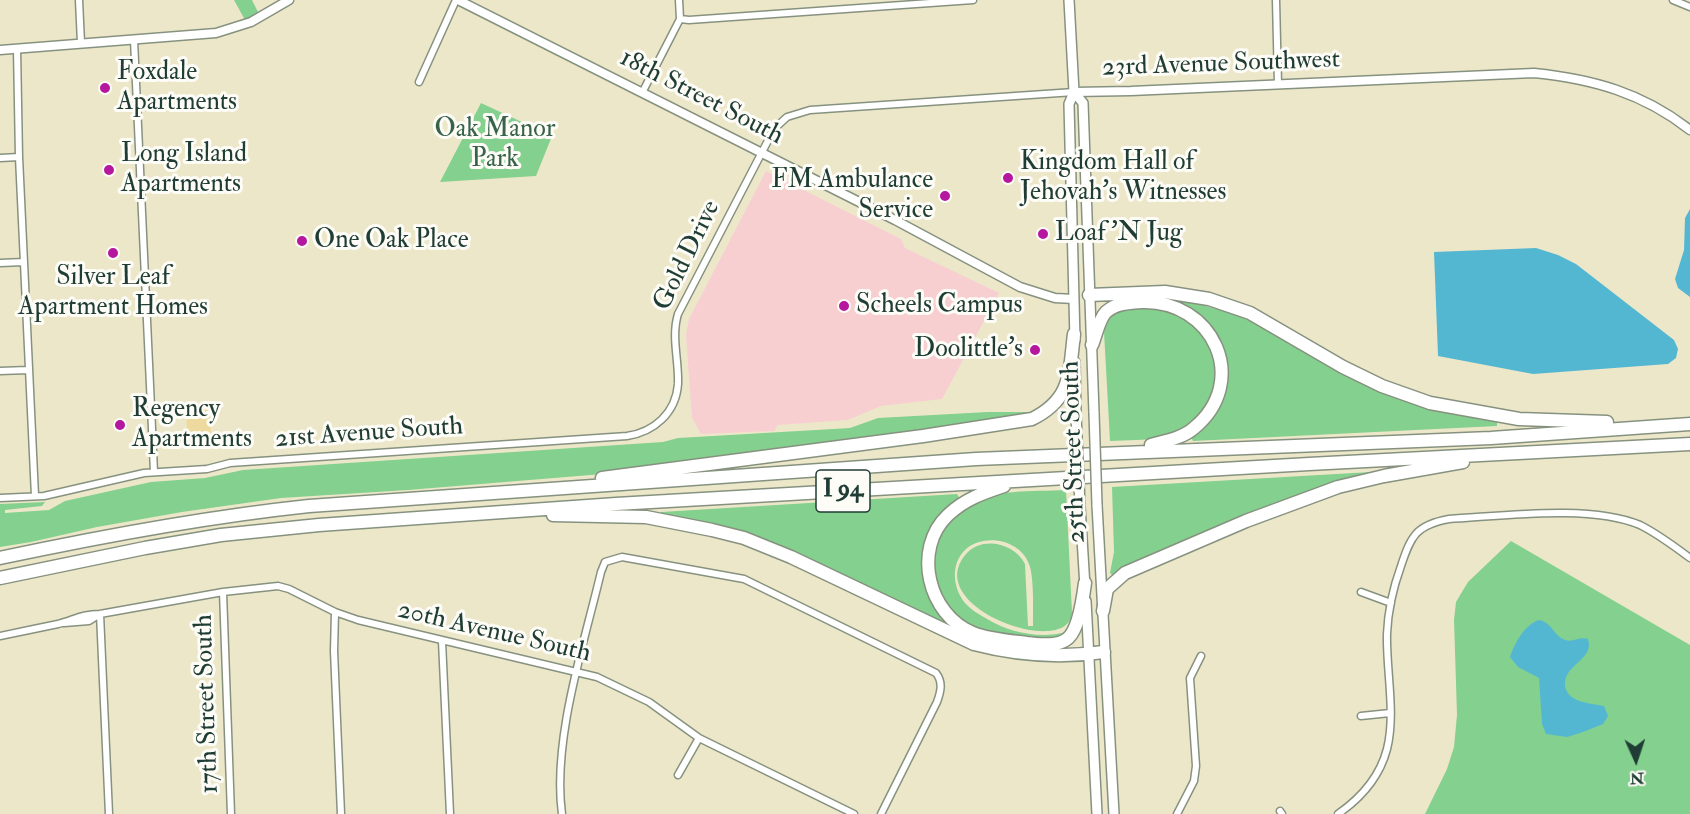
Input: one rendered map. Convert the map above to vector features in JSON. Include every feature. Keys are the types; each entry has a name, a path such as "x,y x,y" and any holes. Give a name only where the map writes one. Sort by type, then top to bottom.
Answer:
{"highway":[{"path":"1089,295 1165,292 1209,299 1250,314 1343,367 1382,386 1430,403 1519,419 1684,424"},
{"path":"1092,345 1105,313 1116,305 1153,302 1171,305 1184,310 1209,333 1217,349 1222,369 1220,390 1210,412 1193,429 1173,440 1118,452"},
{"path":"501,492 1032,419 1046,412 1059,400 1064,391 1068,380 1074,334"},
{"name":"I 94","path":"0,558 105,535 231,514 501,492 976,459 1491,438 1684,424"},
{"name":"I 94","path":"0,578 219,535 319,525 1018,481 1690,444"},
{"path":"1103,611 1107,589 1125,573 1246,521 1338,487 1504,453"},
{"path":"1018,481 970,498 946,516 933,537 928,556 928,578 937,599 949,617 973,633 1013,642 1056,644 1066,640 1072,634 1080,614 1085,583"},
{"path":"473,514 646,517 712,530 744,538 791,557 974,644 1023,654 1088,654 1104,651"}],"main road":[{"name":"25th Street South","path":"1069,0 1074,92 1070,104 1076,414 1097,814"},
{"name":"25th Street South","path":"1074,92 1083,103 1097,505 1114,814"},
{"name":"18th Street South","path":"1074,299 1089,295"}],"street":[{"path":"79,0 81,43"},
{"path":"0,50 216,33 251,22 289,0"},
{"path":"419,82 457,0"},
{"name":"18th Street South","path":"457,0 905,225 1020,287 1047,296 1074,299"},
{"path":"642,93 680,19 679,0"},
{"path":"680,19 973,0"},
{"path":"1276,0 1278,84"},
{"path":"1673,0 1690,8"},
{"path":"134,40 154,472"},
{"path":"16,49 35,496"},
{"name":"23rd Avenue Southwest","path":"761,153 774,129 788,117 807,111 1074,92 1518,74 1570,76 1602,84 1642,99 1675,118 1690,130"},
{"name":"Gold Drive","path":"666,416 674,401 678,385 674,336 678,314 761,153"},
{"path":"0,158 19,157"},
{"path":"0,263 24,262"},
{"path":"0,371 28,370"},
{"name":"21st Avenue South","path":"0,498 35,496 154,472 207,469 230,463 627,436 646,432 666,416"},
{"path":"1338,814 1370,785 1387,748 1390,713 1387,636 1391,603 1409,541 1419,529 1432,522 1449,519 1590,513 1637,524 1658,534 1690,558"},
{"path":"562,814 559,797 564,732 577,672 601,572 605,562 622,557 744,579 936,673 940,678 940,693 881,814"},
{"name":"20th Avenue South","path":"0,636 61,623 89,621 100,614 223,592 278,586 358,620 597,677 649,702 699,738 854,814"},
{"name":"17th Street South","path":"223,592 231,814"},
{"path":"1361,592 1391,603"},
{"path":"335,612 334,651 341,814"},
{"path":"100,614 109,814"},
{"path":"442,641 450,814"},
{"path":"1177,814 1194,781 1196,766 1190,678 1201,656"},
{"path":"1361,716 1390,713"},
{"path":"678,775 699,738"}],"shaded area":[{"name":"Scheels Campus","path":"766,171 901,239 905,248 999,293 942,399 881,406 848,420 778,425 774,431 701,434 692,418 686,335 689,319"}],"green space":[{"path":"234,0 252,0 259,14 245,20"},
{"name":"Oak Manor Park","path":"481,103 552,136 536,176 440,182"},
{"path":"1164,298 1186,301 1239,315 1438,410 1497,422 1497,426 1193,441 1191,437 1216,413 1223,398 1227,382 1224,349 1205,320"},
{"path":"1144,307 1173,310 1202,329 1218,363 1216,394 1192,426 1162,439 1110,441 1104,332 1110,318 1118,311"},
{"path":"1034,412 1031,417 627,472 281,498 182,512 0,547 0,504 45,502 42,506 5,510 5,513 49,510 65,501 151,482 205,478 243,470 663,442 678,438 850,428 878,418"},
{"path":"1371,472 1372,476 1248,519 1112,575 1110,573 1114,552 1112,487"},
{"path":"1066,490 1072,613 1064,626 1047,631 1025,629 1000,621 978,608 963,592 957,574 966,554 981,545 998,544 1006,547 1014,551 1025,564 1028,626 1033,626 1033,588 1030,567 1026,558 1012,545 994,540 974,544 961,555 955,570 956,586 963,600 987,619 1006,628 1036,635 1066,632 1063,637 1019,639 980,631 961,619 948,606 939,589 934,572 934,554 939,536 948,521 963,507 986,497 1013,492"},
{"path":"957,494 960,499 924,564 960,634 825,569 660,517 661,512"},
{"path":"1511,541 1690,645 1690,814 1425,814 1447,769 1454,747 1457,715 1454,620 1456,602 1468,582"}],"sand":[{"path":"210,405 211,436 187,437 186,406"}],"water":[{"path":"1690,209 1690,297 1678,288 1675,279 1684,250 1685,218"},
{"path":"1536,248 1576,264 1674,340 1678,349 1676,358 1668,364 1533,374 1438,356 1434,252"},
{"path":"1539,620 1547,623 1566,640 1588,639 1587,652 1569,672 1565,686 1570,696 1575,699 1604,706 1608,716 1603,724 1567,737 1546,734 1542,724 1539,678 1518,667 1510,657 1517,640 1529,626"}],"place":[{"name":"Foxdale Apartments","path":"105,88"},
{"name":"Long Island Apartments","path":"109,170"},
{"name":"Kingdom Hall of Jehovah's Witnesses","path":"1008,178"},
{"name":"FM Ambulance Service","path":"945,196"},
{"name":"Loaf 'N Jug","path":"1043,234"},
{"name":"One Oak Place","path":"302,241"},
{"name":"Silver Leaf Apartment Homes","path":"113,253"},
{"name":"Scheels Campus","path":"844,306"},
{"name":"Doolittle's","path":"1035,350"},
{"name":"Regency Apartments","path":"120,425"}]}
